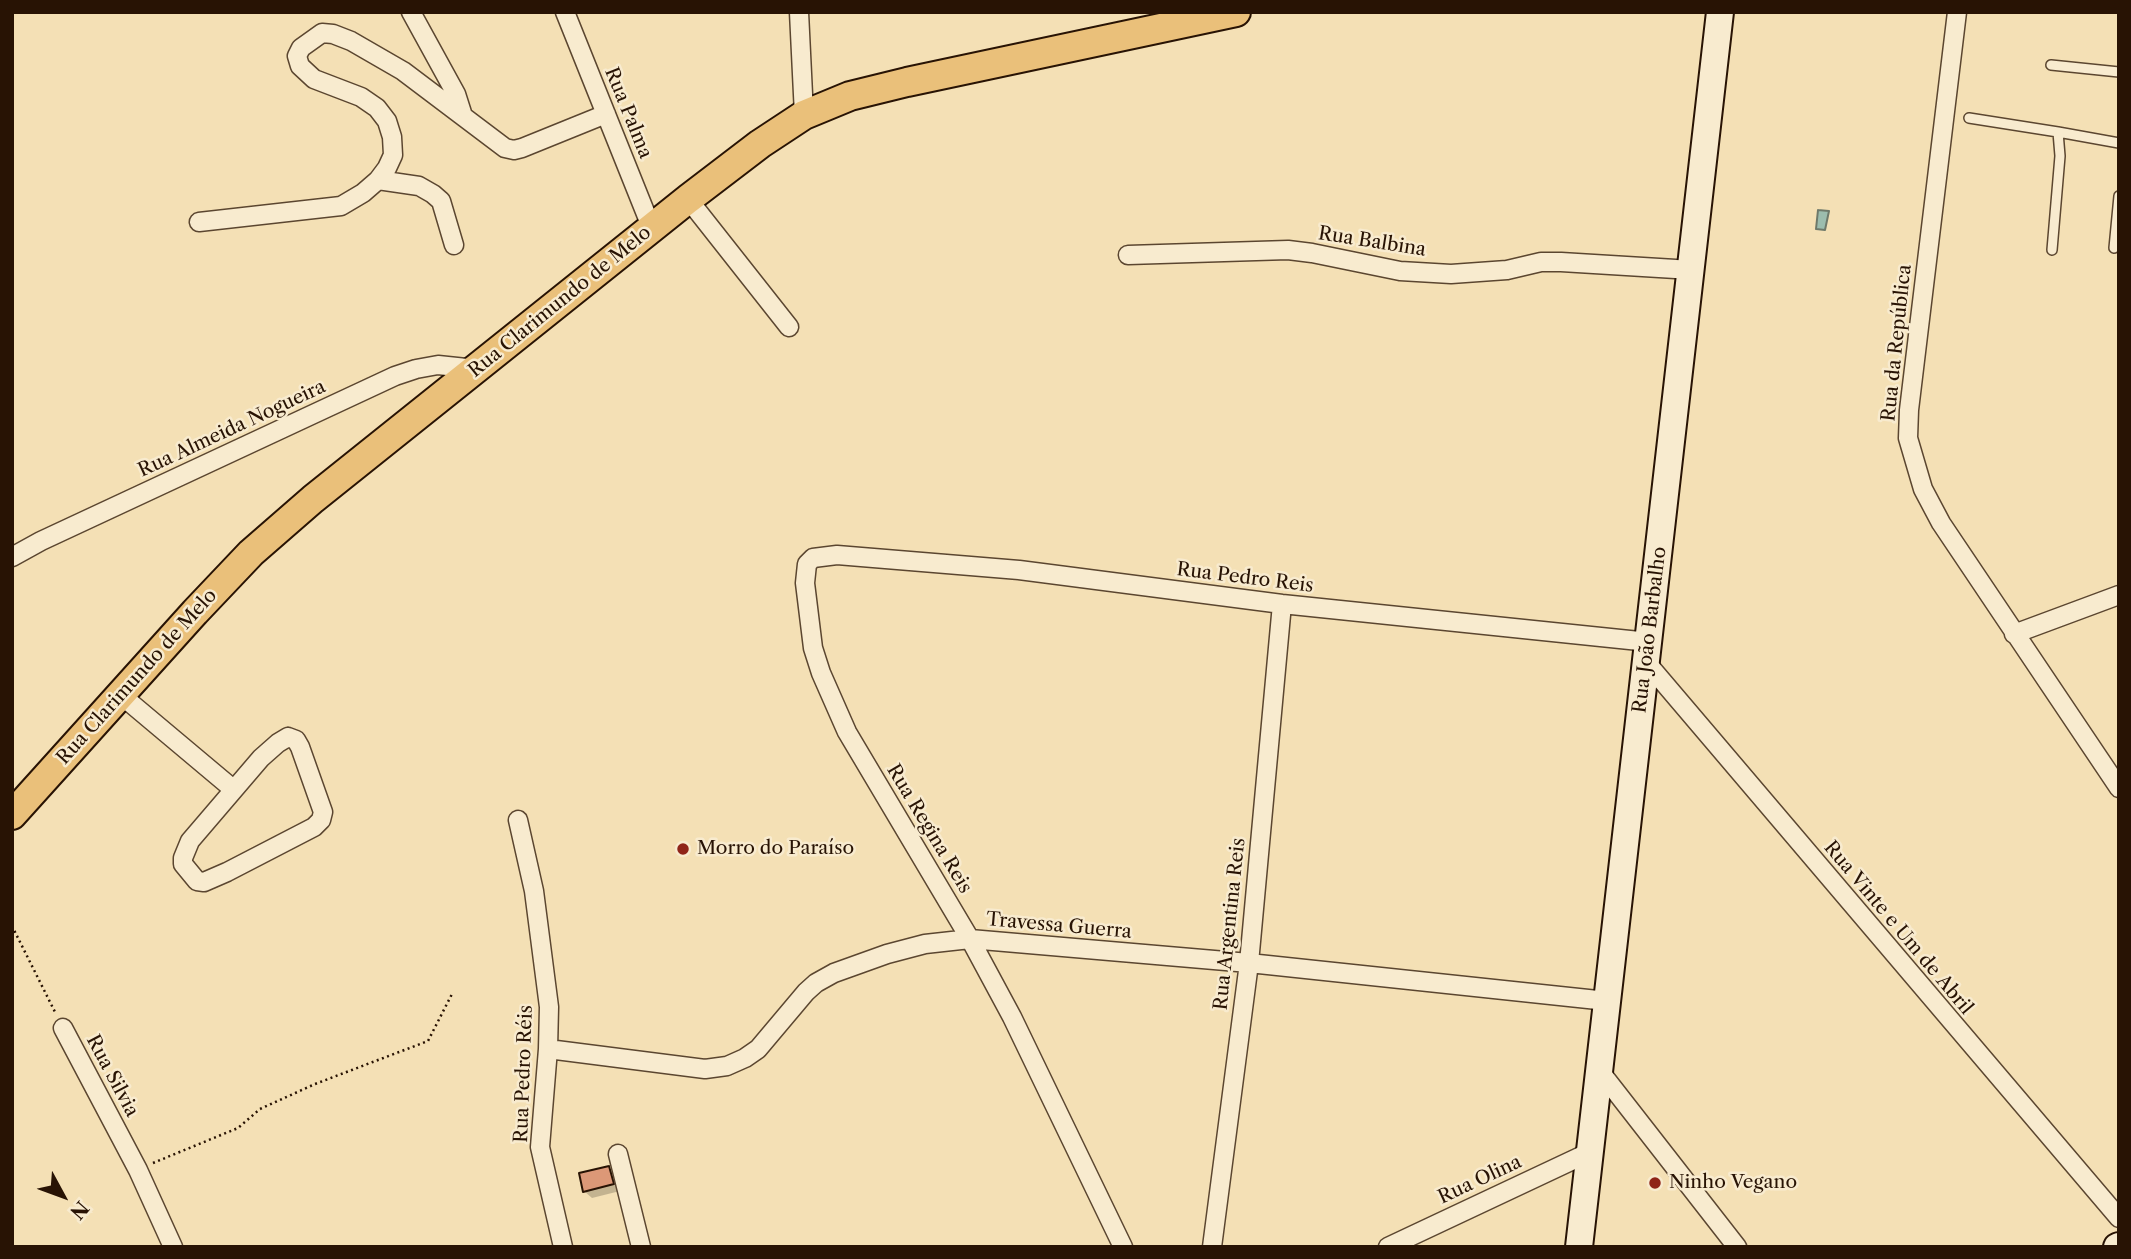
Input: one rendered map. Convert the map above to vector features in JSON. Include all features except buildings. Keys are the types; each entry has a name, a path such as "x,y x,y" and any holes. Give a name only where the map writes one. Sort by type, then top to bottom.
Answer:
{"main road":[{"name":"Rua Clarimundo de Melo","path":"12,815 251,553 313,499 688,199 760,144 804,115 849,96 907,82 1236,12"}],"street":[{"path":"411,12 456,94 463,116"},
{"name":"Rua Palma","path":"565,12 652,229"},
{"path":"799,12 804,115"},
{"name":"Rua João Barbalho","path":"1579,1247 1720,12"},
{"name":"Rua da República","path":"1957,12 1909,410 1908,438 1923,489 1935,512 2119,788"},
{"path":"199,222 341,206 378,180 393,155 392,136 387,121 362,97 305,73 297,56 301,48 322,33 334,34 351,41 403,71 499,146 514,150 606,114"},
{"path":"378,180 419,186 433,194 441,201 454,245"},
{"path":"688,199 789,327"},
{"name":"Rua Balbina","path":"1128,256 1288,250 1400,271 1451,274 1507,270 1541,262 1561,261 1692,270"},
{"name":"Rua Almeida Nogueira","path":"12,557 395,376 438,365 476,369"},
{"name":"Rua Pedro Reis","path":"836,555 1019,570 1648,652"},
{"name":"Rua Regina Reis","path":"836,555 813,558 807,564 806,583 813,648 821,673 847,732 903,831 970,939 1012,1017 1123,1247"},
{"path":"2014,634 2119,595"},
{"name":"Rua Argentina Reis","path":"1212,1247 1249,963 1282,604"},
{"name":"Rua Vinte e Um de Abril","path":"1648,652 2119,1218"},
{"path":"121,695 233,789"},
{"path":"288,737 292,738 300,747 323,815 314,827 227,872 201,882 187,871 183,864 186,848 233,789 278,743 288,737"},
{"name":"Rua Pedro Réis","path":"519,820 534,891 549,1007 540,1147 564,1247"},
{"name":"Travessa Guerra","path":"548,1049 705,1069 727,1066 758,1049 806,992 834,973 912,947 970,939 1249,963 1607,1001"},
{"name":"Rua Silvia","path":"63,1028 138,1170 173,1247"},
{"path":"1600,1070 1737,1247"},
{"name":"Rua Olina","path":"1388,1247 1590,1152"},
{"path":"618,1154 641,1247"}],"lane":[{"path":"2052,65 2119,72"},
{"path":"1969,118 2119,143"},
{"path":"2052,250 2060,156 2058,132"},
{"path":"2114,248 2119,197"}],"path":[{"name":"Rua Silvia","path":"12,926 63,1028"},
{"path":"138,1170 237,1128 260,1110 315,1084 428,1041 453,992"}],"shaded area":[{"path":"1818,210 1829,211 1825,230 1816,229"}],"place":[{"name":"Morro do Paraíso","path":"683,849"},
{"name":"Ninho Vegano","path":"1655,1183"}]}
